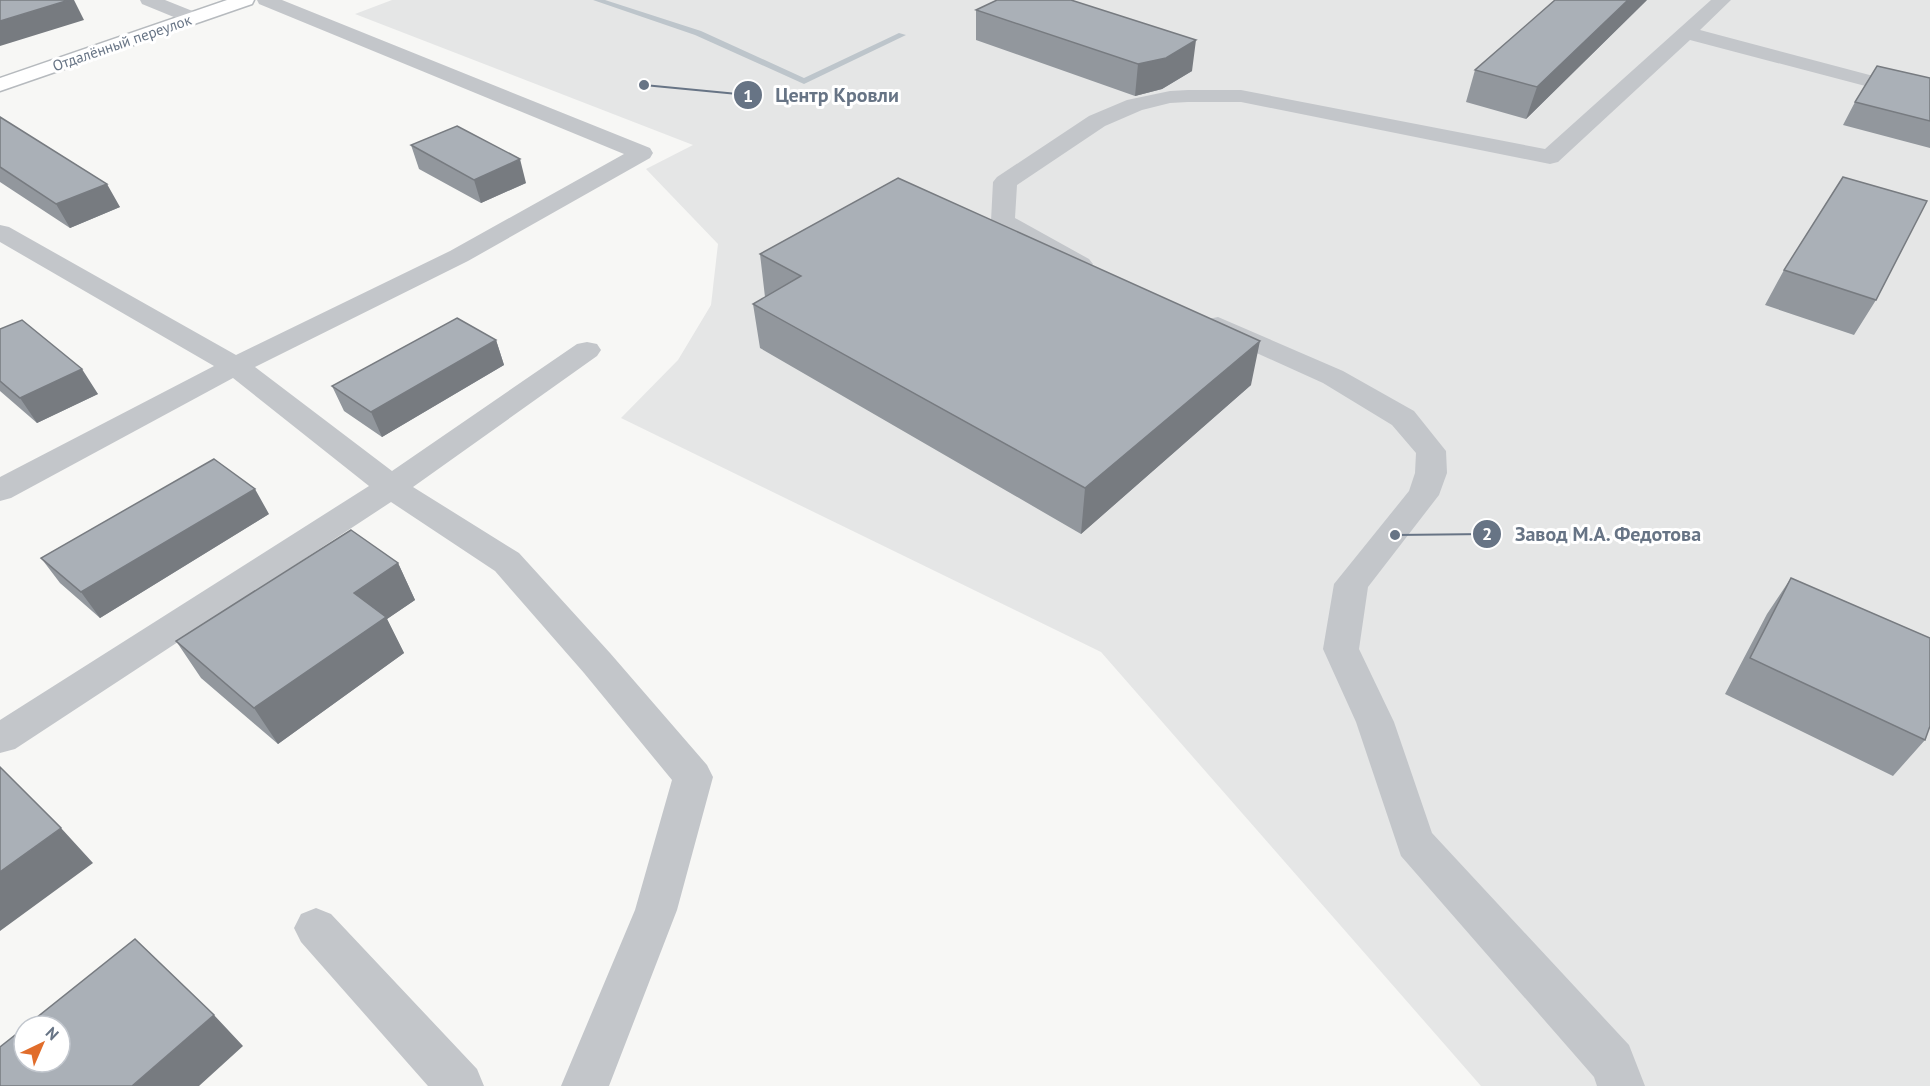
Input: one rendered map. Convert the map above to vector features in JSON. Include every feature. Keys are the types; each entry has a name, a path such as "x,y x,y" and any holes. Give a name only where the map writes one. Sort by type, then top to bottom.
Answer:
{"main road":[{"name":"Отдалённый переулок","path":"0,85 244,0"}],"street":[{"path":"149,0 193,18"},
{"path":"0,490 235,366 459,256 642,153 266,0"},
{"path":"1108,276 1076,262 1003,221 1005,182 1096,122 1135,105 1170,97 1240,96 1550,157 1722,0"},
{"path":"1687,33 1930,97"},
{"path":"0,232 235,366 390,487 507,562 597,663 693,777 656,910 585,1086"},
{"path":"1194,315 1333,377 1403,418 1431,451 1431,474 1423,495 1352,584 1341,649 1375,722 1415,843 1612,1062 1621,1086"},
{"path":"2,738 390,487 587,350"},
{"path":"316,928 460,1086"}],"shaded area":[{"path":"392,0 1930,0 1930,1086 1481,1086 1101,652 621,418 678,360 711,305 718,244 646,169 693,145 355,14"}],"building":[{"path":"0,0 69,0 0,21"},
{"path":"997,0 1071,0 1196,40 1166,58 1138,64 976,10"},
{"path":"1555,0 1628,0 1537,87 1475,70"},
{"path":"1877,66 1930,78 1930,121 1855,102"},
{"path":"0,117 107,184 56,204 0,167"},
{"path":"457,126 520,159 474,180 411,145"},
{"path":"1843,177 1927,201 1876,300 1784,270"},
{"path":"898,178 1260,341 1085,488 753,304 801,276 760,254"},
{"path":"457,318 496,340 371,412 332,386"},
{"path":"22,320 82,369 20,398 0,381 0,329"},
{"path":"214,459 255,489 81,592 41,558"},
{"path":"351,530 398,563 354,593 386,617 254,708 176,641"},
{"path":"1791,578 1930,638 1930,726 1925,740 1750,658"},
{"path":"0,767 61,828 0,872"},
{"path":"135,939 214,1015 132,1086 0,1086 0,1047 12,1038 12,1074 72,1074 72,1014 41,1014"}],"waterway":[{"path":"597,0 698,33 804,81 902,35"}],"place":[{"name":"Центр Кровли","path":"644,85"},
{"name":"Завод М.А. Федотова","path":"1395,535"}]}
